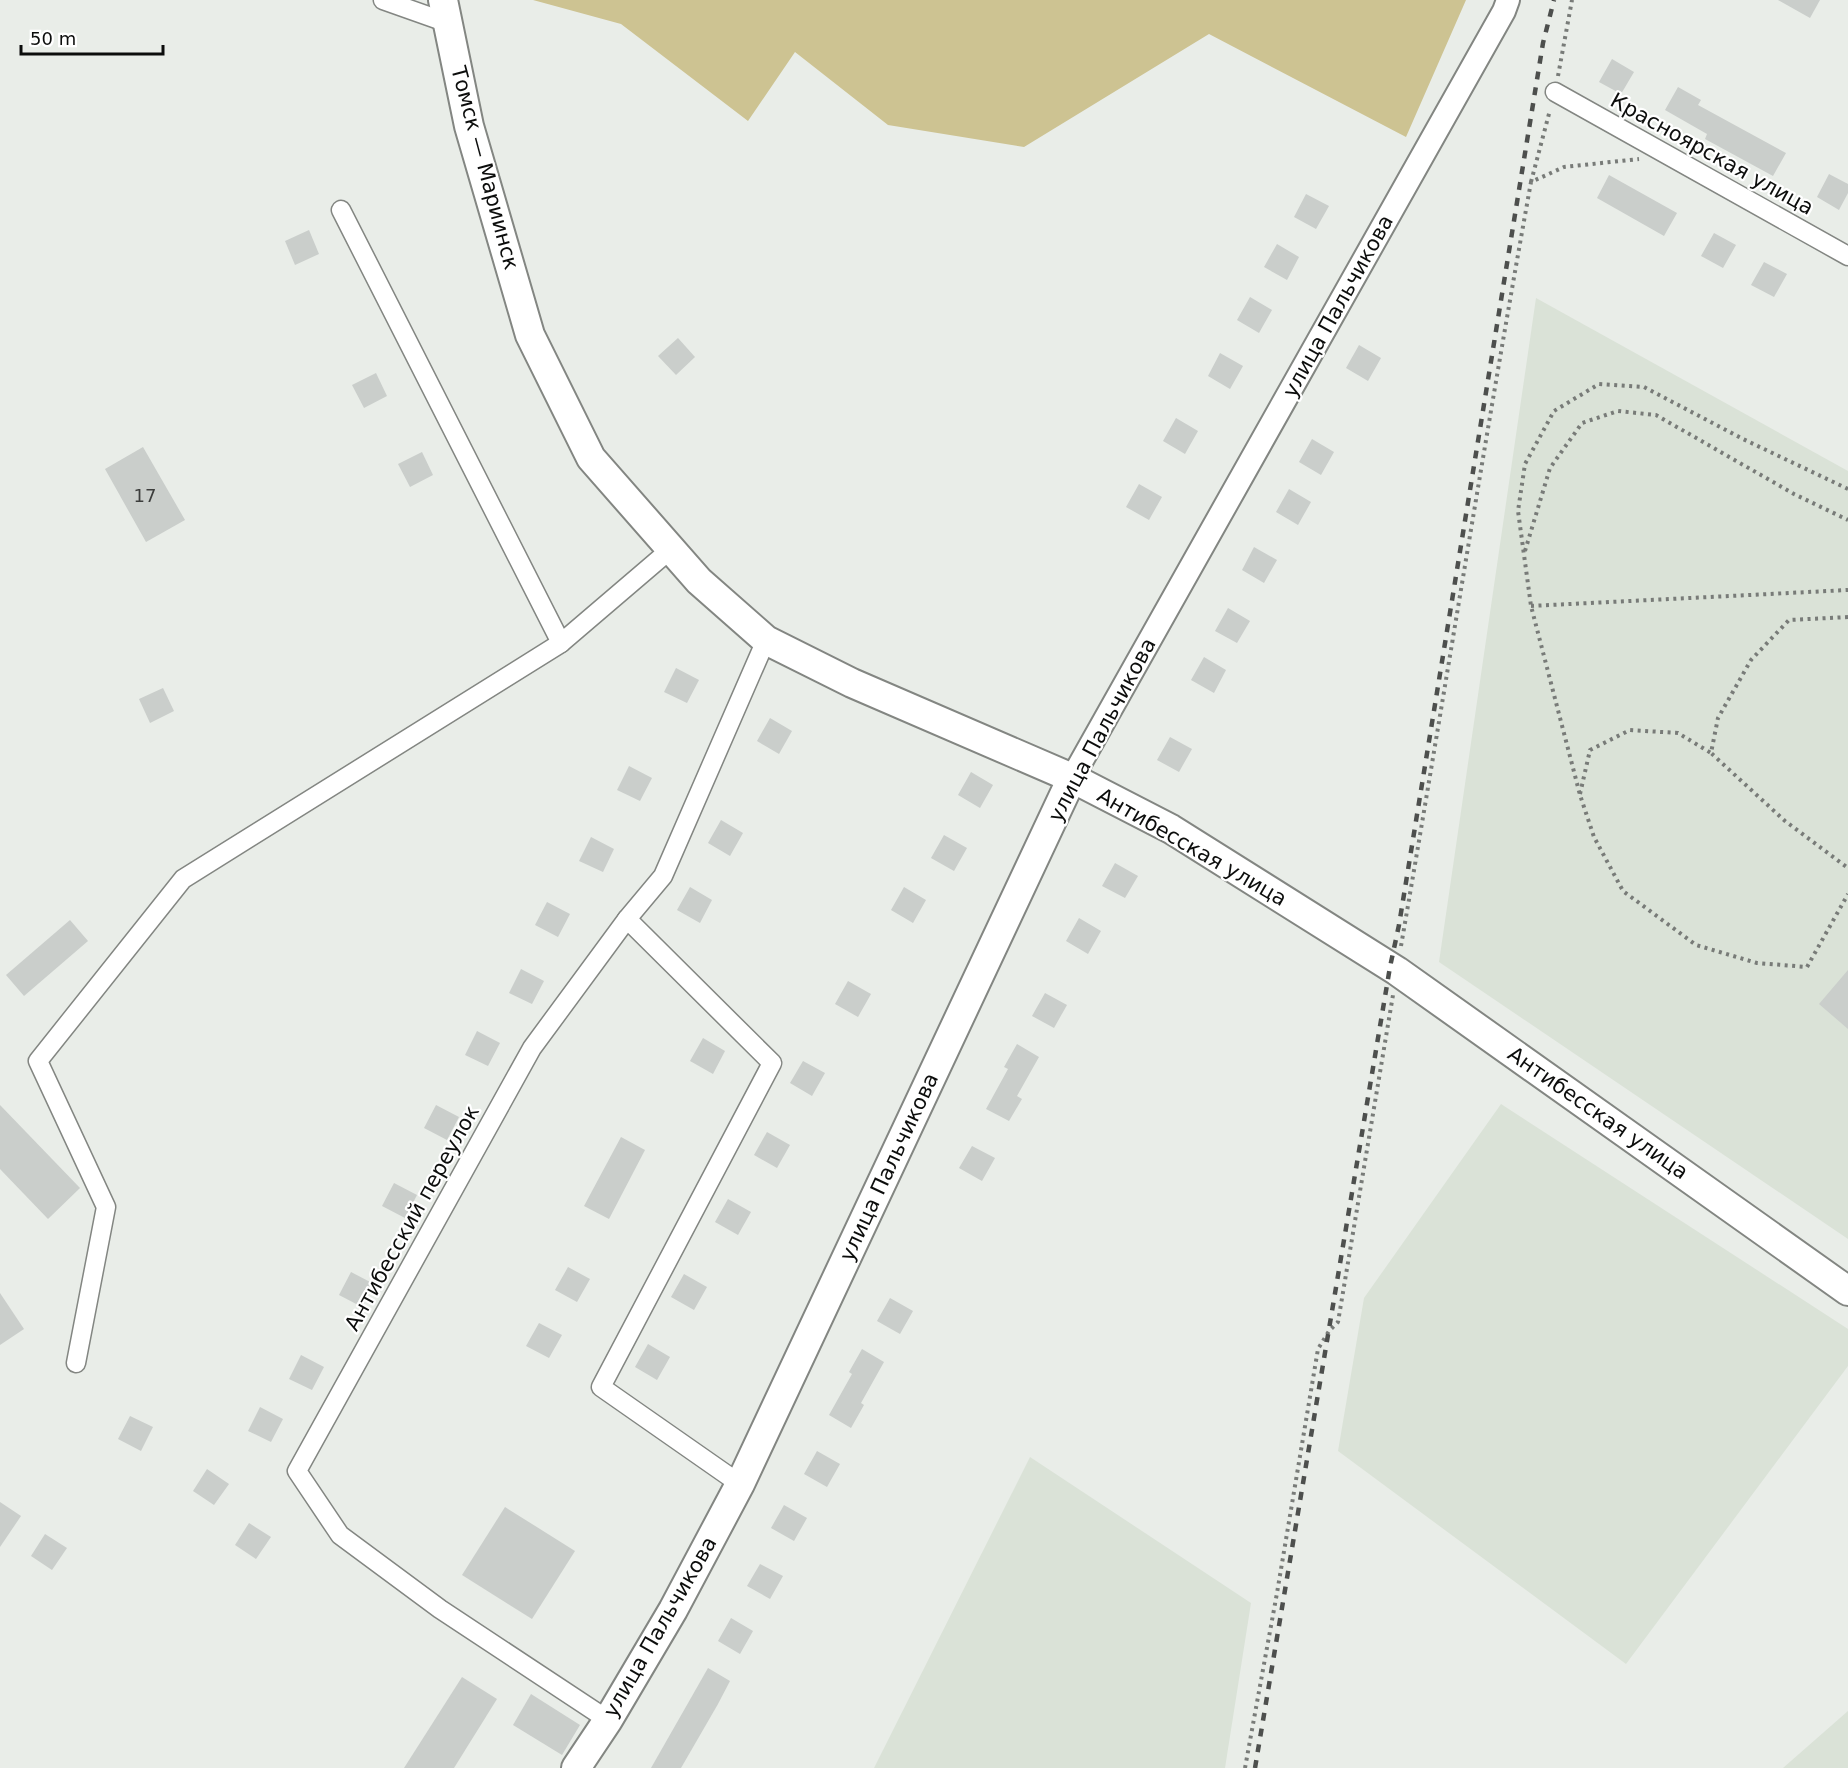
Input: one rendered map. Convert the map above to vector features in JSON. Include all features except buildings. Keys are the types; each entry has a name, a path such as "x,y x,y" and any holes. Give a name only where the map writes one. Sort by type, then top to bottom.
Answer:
{"main road":[{"name":"Томск — Мариинск","path":"446,12 469,126 530,335"},
{"name":"Антибесская улица","path":"530,335 591,458 699,581 766,640 852,683 1072,778 1170,829 1397,971 1848,1291"},
{"name":"улица Пальчикова","path":"576,1768 608,1720 673,1610 740,1484 1072,778"}],"street":[{"path":"383,0 446,12"},
{"name":"улица Пальчикова","path":"1072,778 1504,11 1508,0"},
{"name":"Красноярская улица","path":"1555,92 1848,256"},
{"path":"341,210 561,643"},
{"path":"76,1363 106,1208 38,1061 183,879 561,643 671,549"},
{"name":"Антибесский переулок","path":"608,1720 440,1609 340,1535 297,1471 532,1047 627,919 663,876 766,640"},
{"path":"627,919 772,1063 601,1387 740,1484"}],"path":[{"path":"1245,1768 1318,1349 1329,1331 1338,1322 1455,634 1499,359 1531,182 1555,92 1572,0"},
{"path":"1531,182 1564,167 1668,155"},
{"path":"1848,489 1743,439 1644,387 1599,384 1554,411 1525,464 1518,511 1531,606 1580,795 1593,837 1623,891 1696,945 1757,963 1807,967 1848,894"},
{"path":"1524,554 1550,468 1582,423 1618,411 1656,415 1794,494 1848,520"},
{"path":"1531,606 1848,590"},
{"path":"1711,753 1718,718 1751,660 1790,620 1848,617"},
{"path":"1580,795 1590,750 1630,730 1678,732 1711,753 1785,821 1848,868"}],"shaded area":[{"path":"533,0 1466,0 1406,137 1209,34 1024,147 888,125 795,52 748,121 621,24"},
{"path":"1536,298 1848,471 1848,1239 1439,962"},
{"path":"1501,1104 1848,1329 1848,1366 1626,1664 1338,1451 1364,1298"},
{"path":"1030,1457 1251,1603 1225,1768 874,1768"},
{"path":"1848,1711 1848,1768 1783,1768"}],"railway":[{"path":"1255,1768 1399,925 1543,43 1554,0"}]}
